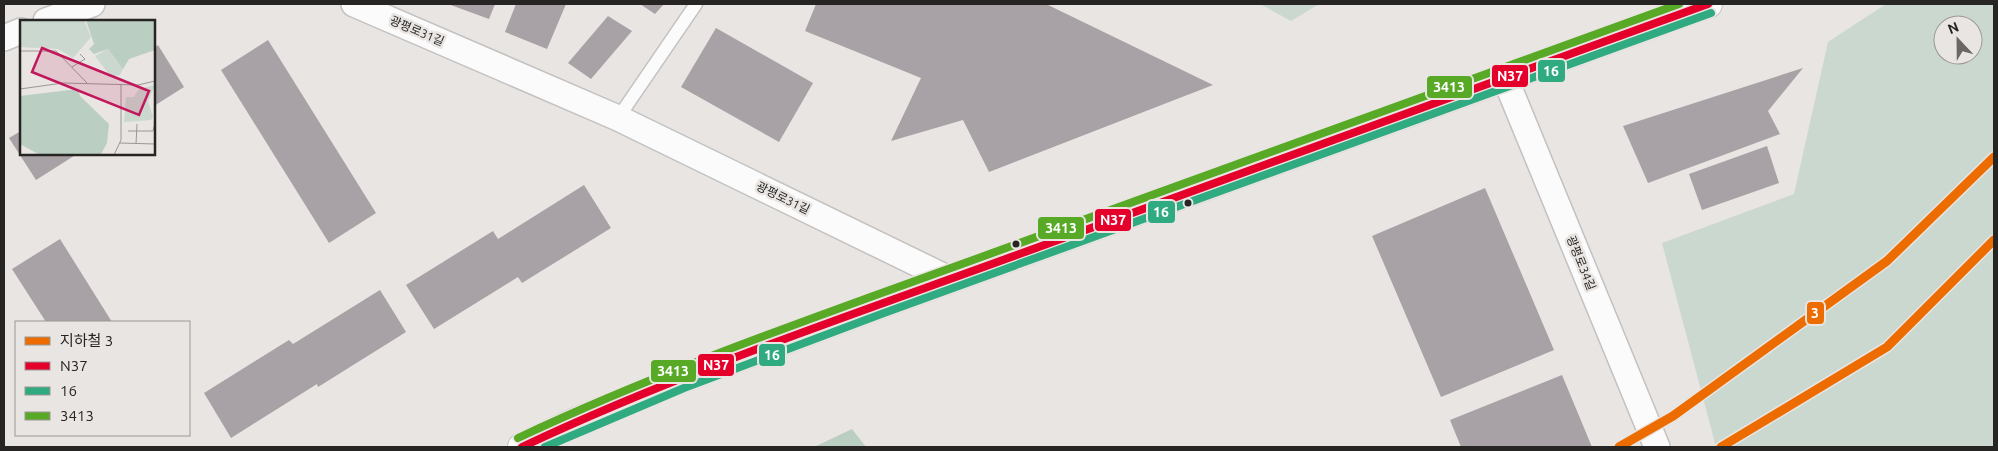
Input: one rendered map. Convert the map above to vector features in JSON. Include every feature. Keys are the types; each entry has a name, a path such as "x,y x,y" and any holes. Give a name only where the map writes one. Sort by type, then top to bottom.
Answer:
{"main road":[{"path":"522,447 573,423 680,379 949,279 1708,4"}],"street":[{"path":"49,20 92,4"},
{"name":"광평로31길","path":"354,4 618,118 949,279"},
{"path":"4,38 20,31"},
{"name":"광평로34길","path":"1505,78 1657,447"}],"lane":[{"path":"618,118 696,4"}],"shaded area":[{"path":"1260,4 1319,4 1291,21"},
{"path":"1886,4 1994,4 1994,447 1716,447 1662,243 1794,194 1828,42"}],"green space":[{"path":"852,429 866,447 814,447"}],"building":[{"path":"448,4 495,4 489,19"},
{"path":"516,4 566,4 547,49 505,32"},
{"path":"640,4 664,4 655,14"},
{"path":"816,4 1046,4 1213,85 989,172 963,120 891,141 921,78 805,31"},
{"path":"608,16 632,31 591,79 568,63"},
{"path":"716,28 813,83 779,142 681,87"},
{"path":"268,40 376,213 329,243 221,70"},
{"path":"158,45 184,87 155,105 155,47"},
{"path":"1803,68 1768,111 1780,134 1648,183 1623,126"},
{"path":"20,132 20,155 75,155 36,180 9,138"},
{"path":"1767,146 1779,183 1702,210 1689,174"},
{"path":"584,185 611,228 522,283 518,277 434,329 406,285 493,231 498,239"},
{"path":"1485,188 1554,350 1441,397 1372,236"},
{"path":"60,239 111,321 45,321 12,269"},
{"path":"380,290 406,332 318,387 317,384 231,438 204,393 289,340 293,344"},
{"path":"1562,375 1592,447 1461,447 1450,420"}],"metro line":[{"name":"3","path":"1619,447 1673,416 1887,261 1994,157"},
{"name":"3","path":"1721,447 1887,347 1994,240"}],"transit line":[{"name":"3413","path":"518,438 637,386 759,338 1679,4"},
{"name":"N37","path":"522,447 704,369 1708,4"},
{"name":"16","path":"545,447 684,388 884,313 1711,13"}]}
